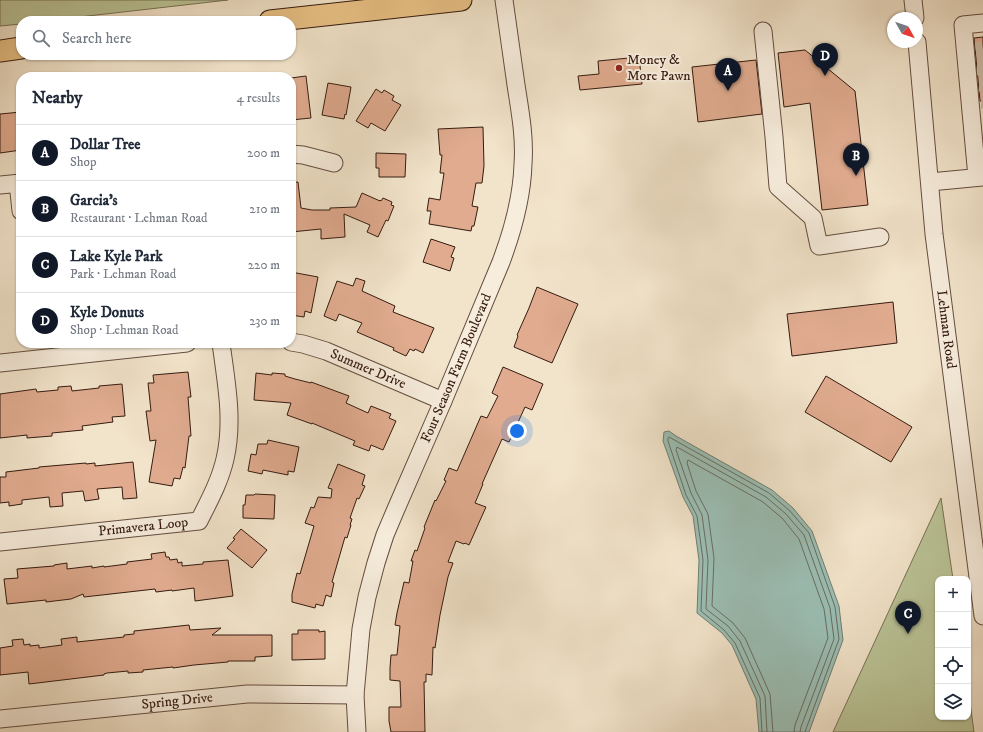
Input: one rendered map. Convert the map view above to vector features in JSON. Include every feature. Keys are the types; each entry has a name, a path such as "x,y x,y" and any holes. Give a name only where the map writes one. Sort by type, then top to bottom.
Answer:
{"main road":[{"path":"296,18 460,0"},
{"path":"0,51 16,49"}],"street":[{"name":"Four Season Farm Boulevard","path":"357,732 355,695 361,629 367,597 376,563 396,508 443,401 501,262 517,210 524,164 523,140 521,114 504,0"},
{"path":"913,0 914,12"},
{"path":"930,182 980,177 972,67 963,26 983,23"},
{"path":"763,32 778,187 814,218 819,246 880,237"},
{"name":"Lehman Road","path":"918,48 934,234 983,616"},
{"path":"296,154 334,163"},
{"path":"0,185 16,183"},
{"name":"Summer Drive","path":"296,343 326,351 443,401"},
{"path":"0,363 38,351 94,348"},
{"name":"Primavera Loop","path":"0,542 199,521 218,482 229,441 228,403 222,348"},
{"name":"Spring Drive","path":"0,719 247,694 355,695"}],"green space":[{"path":"0,0 228,0 88,16 16,16 16,24 0,26"},
{"path":"941,498 953,576 935,576 935,720 971,720 971,710 974,732 833,732"}],"water":[{"path":"669,431 772,490 793,508 812,531 839,606 843,640 809,732 759,732 756,699 732,645 722,633 697,613 699,560 693,516 683,497 663,441 664,432"}],"building":[{"path":"983,37 983,101 980,101 974,38"},
{"path":"805,50 855,91 868,205 822,210 810,103 784,107 778,53"},
{"name":"Money & More Pawn","path":"639,57 642,84 580,90 578,76 599,74 598,61"},
{"path":"756,60 762,114 698,122 692,67"},
{"path":"306,76 311,118 296,120 296,77"},
{"path":"328,83 351,87 344,119 322,115"},
{"path":"376,89 382,93 384,90 394,96 392,100 401,105 385,131 371,123 368,128 356,121"},
{"path":"16,112 16,151 0,153 0,114"},
{"path":"483,127 484,166 482,183 476,183 472,206 478,207 474,226 472,226 471,231 429,224 431,211 427,211 429,198 440,200 444,173 440,173 442,155 440,155 438,129"},
{"path":"376,153 406,154 405,177 379,177 379,168 376,168"},
{"path":"296,182 298,182 301,208 312,210 330,210 330,208 356,207 362,193 380,201 383,198 392,202 391,205 394,206 388,221 386,220 378,237 367,232 370,225 344,214 345,237 321,239 321,229 296,232"},
{"path":"431,239 455,247 451,257 454,258 450,271 423,262"},
{"path":"296,273 318,277 311,313 305,311 304,317 296,316"},
{"path":"356,278 365,281 362,291 395,306 393,312 434,328 423,353 415,349 414,351 410,349 406,356 393,350 394,348 357,332 362,323 339,314 336,321 324,316 337,281 353,286"},
{"path":"537,287 578,304 552,363 514,347 518,336 517,335"},
{"path":"893,302 897,343 792,356 787,314"},
{"path":"503,367 543,384 532,410 525,407 509,442 502,439 475,503 486,507 469,545 456,541 448,562 453,563 448,577 435,648 433,647 432,675 426,674 426,682 424,682 425,732 391,732 389,707 401,707 400,681 390,680 390,668 391,655 397,655 400,626 395,625 404,582 409,583 413,561 411,561 415,550 417,551 425,528 424,527 435,500 436,501 446,481 444,480 449,468 457,471 481,416 487,418 498,396 492,393"},
{"path":"188,372 191,397 188,397 191,436 189,436 185,468 183,467 180,479 174,478 172,486 149,482 156,440 150,441 146,411 151,411 148,383 154,383 153,375"},
{"path":"256,373 272,375 272,373 285,374 285,376 311,382 349,396 346,403 368,413 371,406 391,414 389,418 396,421 383,450 371,445 369,451 353,445 355,441 312,423 287,415 291,403 254,400"},
{"path":"826,376 912,427 891,462 805,412"},
{"path":"122,384 125,416 112,417 113,422 82,426 83,430 52,433 52,436 27,438 27,435 0,438 0,394 36,389 37,392 58,390 58,387 71,386 72,391 99,388 99,386"},
{"path":"268,440 299,447 294,472 288,471 288,475 263,470 262,474 248,471 251,454 256,455 258,444 267,444"},
{"path":"133,462 137,498 123,499 122,487 97,489 99,499 85,501 83,491 62,493 63,506 50,507 49,497 22,500 22,504 9,506 9,502 0,503 0,477 6,477 6,472 39,467 86,463 95,463 95,466"},
{"path":"338,464 365,475 362,485 365,486 359,499 357,498 350,518 352,519 351,525 347,538 345,537 332,582 334,583 331,597 326,595 323,606 316,604 315,608 292,602 292,594 297,573 300,574 314,526 305,523 311,507 314,508 318,497 331,498 332,489 328,488"},
{"path":"246,495 275,495 274,519 243,518 243,505 245,505"},
{"path":"241,529 267,550 252,568 227,548"},
{"path":"165,552 166,557 169,557 170,560 177,559 178,563 182,562 182,566 203,564 203,562 228,560 233,596 195,601 194,588 156,592 155,589 84,597 83,594 71,599 7,604 4,579 18,578 17,569 54,566 67,563 67,569 92,566 92,568 104,567 152,559 151,554"},
{"path":"189,625 190,630 221,628 212,635 272,635 272,656 255,657 255,661 228,661 143,670 143,672 128,673 128,671 107,673 104,675 29,684 28,672 0,675 0,648 13,646 12,640 23,639 24,645 39,645 39,648 62,645 61,639 77,637 77,642 124,637 124,635 134,634 134,631"},
{"path":"298,630 319,630 319,632 325,631 325,659 292,660 292,634 298,634"}],"tunnel":[{"path":"976,51 983,50"},
{"path":"977,67 983,67"}],"place":[{"name":"Money & More Pawn","path":"619,68"},
{"name":"Kyle Donuts","path":"825,76"},
{"name":"Dollar Tree","path":"728,91"},
{"name":"Garcia's","path":"856,176"},
{"name":"Lake Kyle Park","path":"908,634"}]}
